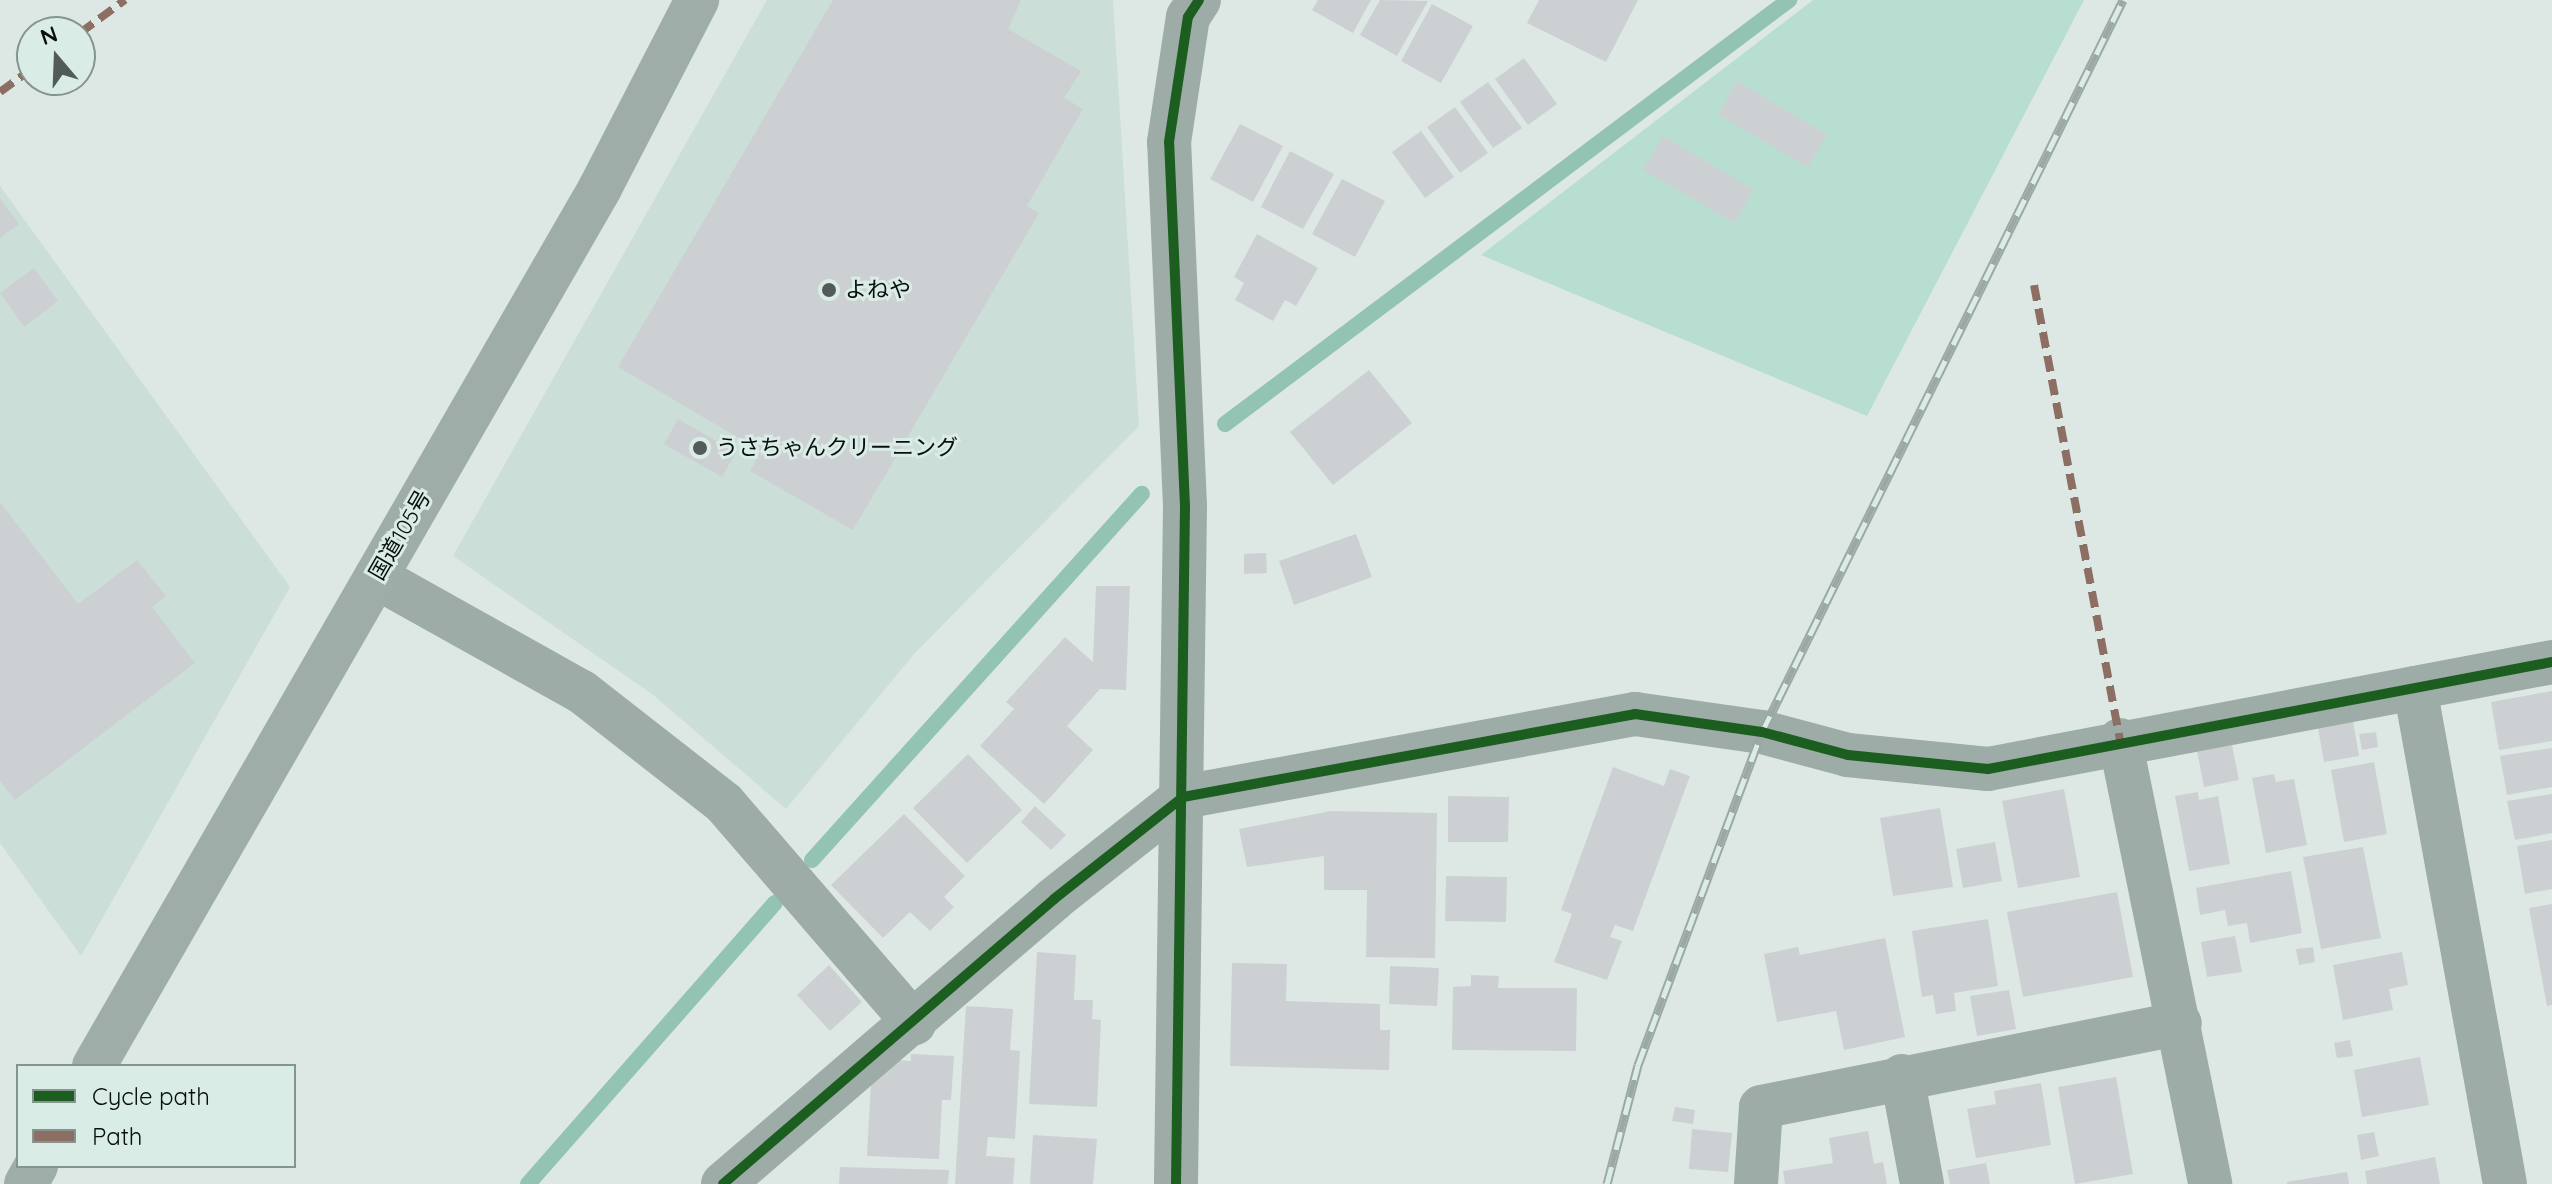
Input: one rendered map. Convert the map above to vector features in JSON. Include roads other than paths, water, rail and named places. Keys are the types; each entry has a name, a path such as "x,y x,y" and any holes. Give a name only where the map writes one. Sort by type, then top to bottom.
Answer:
{"highway":[{"name":"国道105号","path":"95,1064 600,188 697,0"}],"street":[{"path":"1176,1184 1185,506 1169,142 1188,17 1199,0"},
{"path":"376,577 582,692 724,803 914,1023"},
{"path":"723,1184 914,1023 1054,899 1183,797 1635,714 1762,732 1848,755 1988,769 2120,740 2552,662"},
{"path":"2415,688 2505,1184"},
{"path":"2120,740 2180,1023 2210,1184"},
{"path":"1756,1184 1761,1107 1902,1076 2180,1023"},
{"path":"1902,1076 1922,1184"}],"waterway":[{"path":"1225,424 1789,0"},
{"path":"812,860 1142,494"},
{"path":"528,1184 775,903"}],"railway":[{"path":"1607,1184 1638,1065 1762,732 2123,0"}],"place":[{"name":"よねや","path":"829,290"},
{"name":"うさちゃんクリーニング","path":"700,448"}]}
